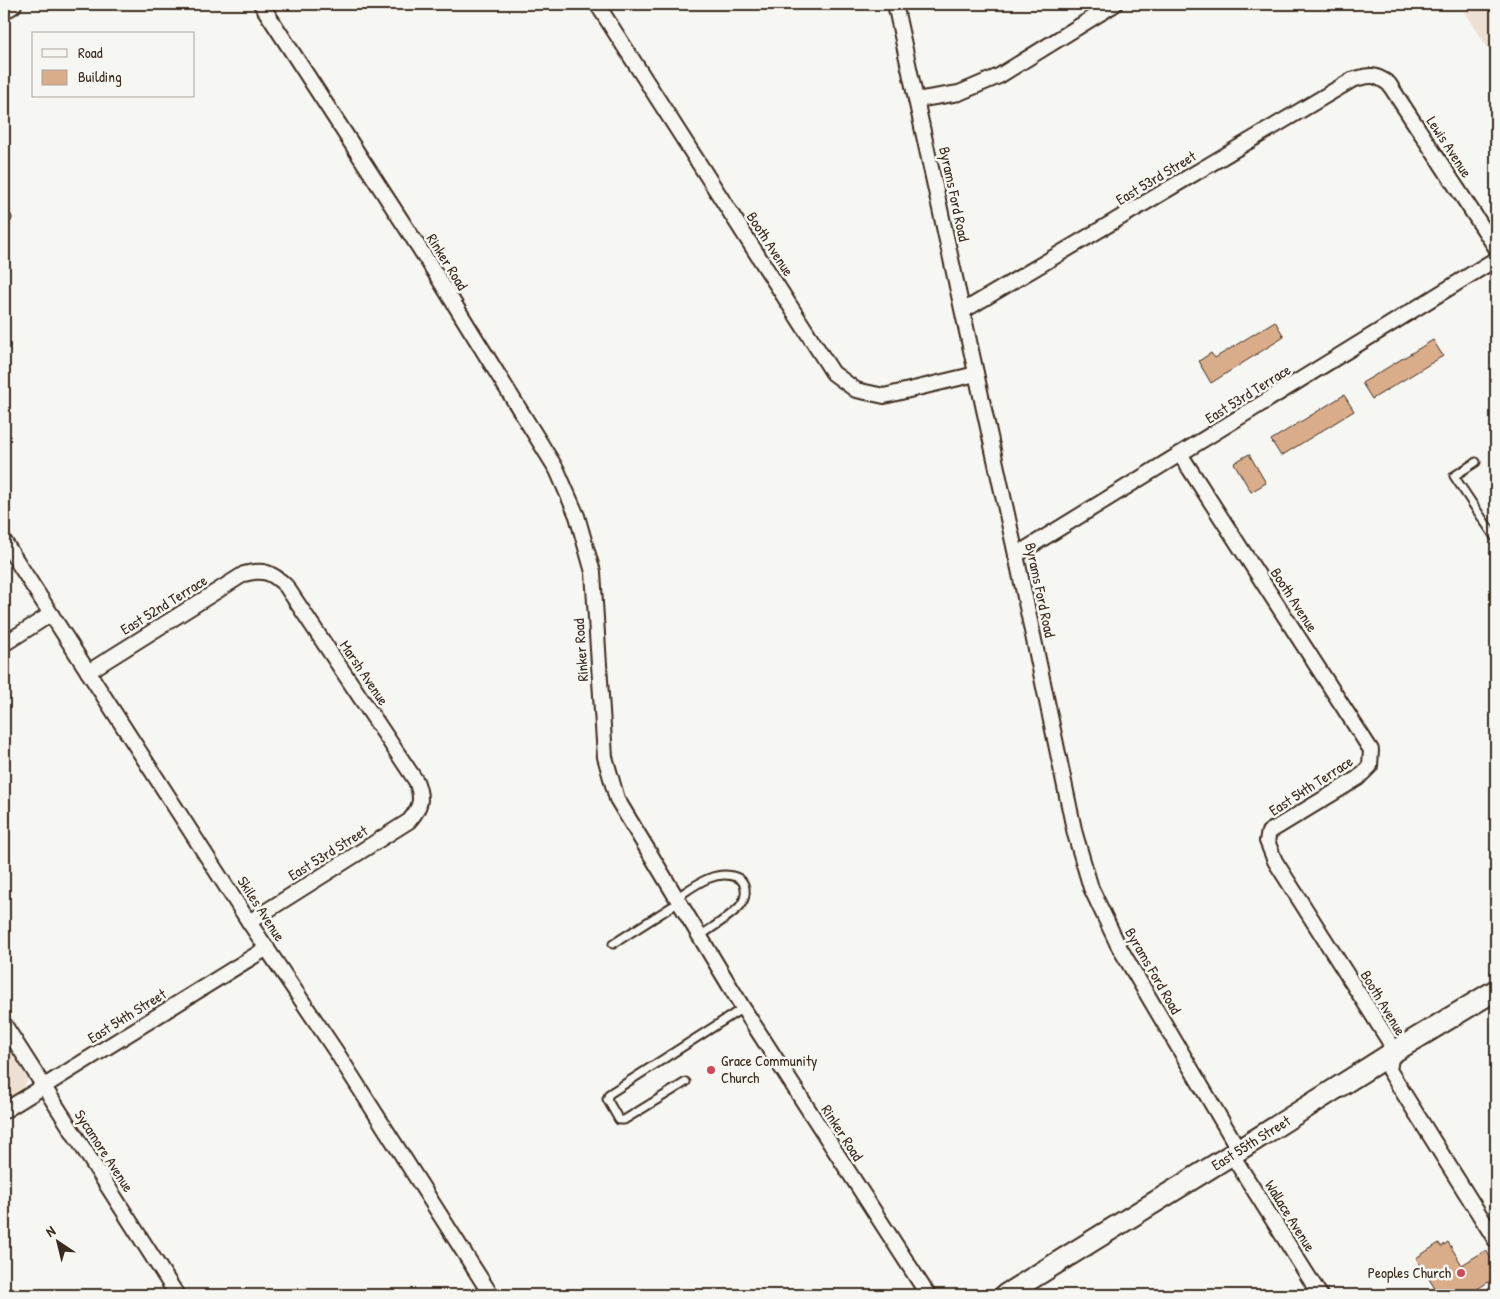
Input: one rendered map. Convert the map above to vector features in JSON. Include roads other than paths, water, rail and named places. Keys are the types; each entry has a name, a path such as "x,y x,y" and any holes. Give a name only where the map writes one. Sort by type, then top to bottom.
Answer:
{"street":[{"path":"4,8 11,4"},
{"name":"Rinker Road","path":"260,4 429,263 557,470 578,516 593,572 605,757 617,799 743,1008 928,1295"},
{"name":"Booth Avenue","path":"597,4 834,373 856,390 884,396 976,374"},
{"name":"Byrams Ford Road","path":"895,4 1075,834 1091,888 1118,946 1236,1153"},
{"path":"916,100 959,93 999,76 1116,4"},
{"name":"Lewis Avenue","path":"1366,76 1380,77 1389,84 1496,248"},
{"name":"East 53rd Street","path":"962,311 1352,80 1366,76"},
{"name":"East 53rd Terrace","path":"1016,555 1496,259"},
{"name":"Booth Avenue","path":"1180,454 1371,750 1370,766"},
{"name":"Skiles Avenue","path":"4,541 249,922 337,1053 491,1295"},
{"name":"East 52nd Terrace","path":"88,672 244,574 255,571 260,572"},
{"name":"Marsh Avenue","path":"260,572 267,572 277,577 291,594 416,781 420,791 418,808"},
{"path":"4,644 51,614"},
{"name":"East 54th Terrace","path":"1275,861 1267,841 1269,832 1358,778 1370,766"},
{"name":"East 53rd Street","path":"249,922 409,821 418,808"},
{"name":"Booth Avenue","path":"1275,861 1389,1041 1392,1053 1389,1070 1496,1241"},
{"name":"East 54th Street","path":"4,1112 267,948"},
{"name":"East 55th Street","path":"1005,1295 1496,990"},
{"name":"Sycamore Avenue","path":"4,1024 177,1295"},
{"name":"Wallace Avenue","path":"1236,1153 1320,1295"}],"lane":[{"path":"1476,462 1454,476 1496,539"},
{"path":"613,944 678,900 698,884 722,875 739,878 744,882 746,891 745,898 740,906 700,936"},
{"path":"686,1082 624,1120 619,1120 607,1099 609,1094 743,1008"}],"place":[{"name":"Grace Community Church","path":"711,1070"},
{"name":"Peoples Church","path":"1461,1273"}]}
